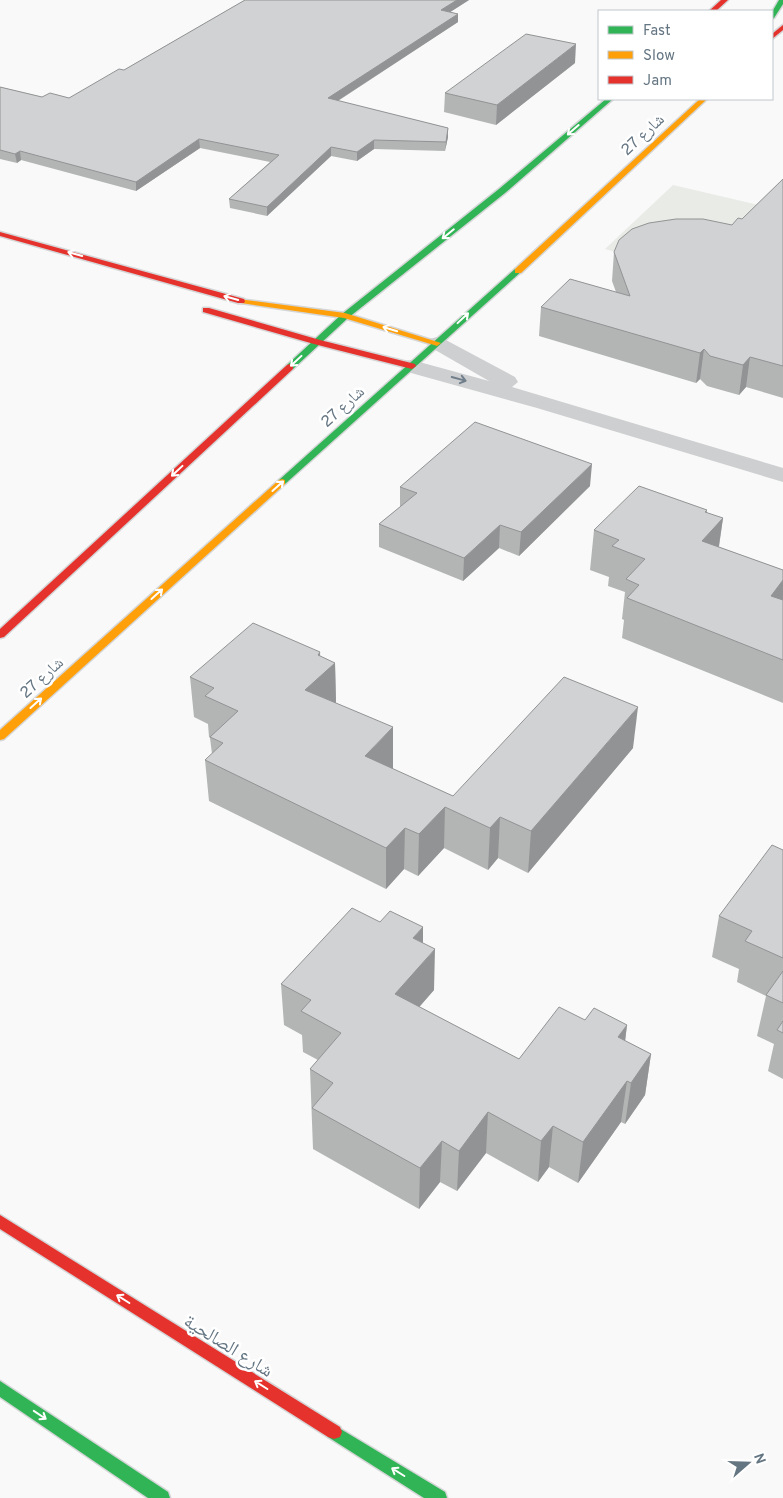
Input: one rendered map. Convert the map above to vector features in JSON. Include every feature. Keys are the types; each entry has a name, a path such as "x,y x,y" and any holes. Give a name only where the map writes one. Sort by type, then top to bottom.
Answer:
{"main road":[{"path":"713,10 725,0"},
{"path":"773,15 782,0"},
{"path":"773,36 783,26"},
{"path":"0,635 346,316 502,191 609,100"},
{"name":"شارع 27","path":"0,736 543,249 703,100"},
{"path":"0,234 244,302 346,316 437,343"},
{"path":"196,308 412,366"},
{"name":"شارع الصالحية","path":"0,1221 439,1498"},
{"path":"0,1388 162,1498"}],"street":[{"path":"437,343 545,403"},
{"path":"412,366 545,403 783,475"}],"shaded area":[{"path":"673,185 776,209 744,243 616,252 605,249"}],"building":[{"path":"245,0 457,0 441,10 458,14 328,98 448,128 446,142 374,140 357,152 331,147 267,207 229,199 279,155 199,139 136,182 20,151 15,154 0,150 0,87 42,97 50,93 69,98 119,69 124,70"},
{"path":"526,34 576,44 497,105 445,93"},
{"path":"783,179 783,366 750,357 743,365 710,356 704,349 700,353 541,307 570,279 630,296 614,252 619,240 632,229 649,223 676,219 703,219 732,225 738,218 742,219"},
{"path":"475,422 592,464 521,532 500,525 464,558 379,524 417,493 400,487"},
{"path":"639,486 707,510 705,512 723,518 702,541 783,570 783,580 771,596 783,600 783,660 627,598 639,585 626,579 645,559 612,546 619,540 594,530"},
{"path":"253,623 320,652 318,655 335,663 305,690 393,727 365,756 453,796 564,677 638,707 531,831 500,817 490,828 445,807 419,834 405,828 386,848 205,760 223,743 210,737 238,711 205,696 214,688 190,677"},
{"path":"772,845 783,850 783,958 745,941 752,931 719,916"},
{"path":"352,908 380,922 390,911 423,927 413,938 435,949 395,994 519,1059 559,1007 585,1020 594,1008 627,1025 618,1037 651,1054 631,1083 627,1081 583,1142 553,1126 541,1141 488,1112 459,1151 442,1141 420,1168 312,1108 333,1083 310,1069 341,1033 301,1011 311,1000 281,984"},
{"path":"783,971 783,1003 766,995"},
{"path":"783,1021 783,1033 777,1030"}],"traffic: fast":[{"path":"773,15 782,0"},
{"path":"290,367 345,316 502,191 609,100"},
{"path":"282,482 518,271"},
{"path":"0,1388 162,1498"},
{"path":"334,1432 439,1498"}],"traffic: slow":[{"path":"518,271 703,100"},
{"path":"241,301 345,316 437,343"},
{"path":"0,736 282,482"}],"traffic: jam":[{"path":"713,10 725,0"},
{"path":"773,36 783,27"},
{"path":"0,234 241,301"},
{"path":"206,310 317,342 412,366"},
{"path":"0,635 290,367"},
{"path":"0,1221 334,1432"}]}
